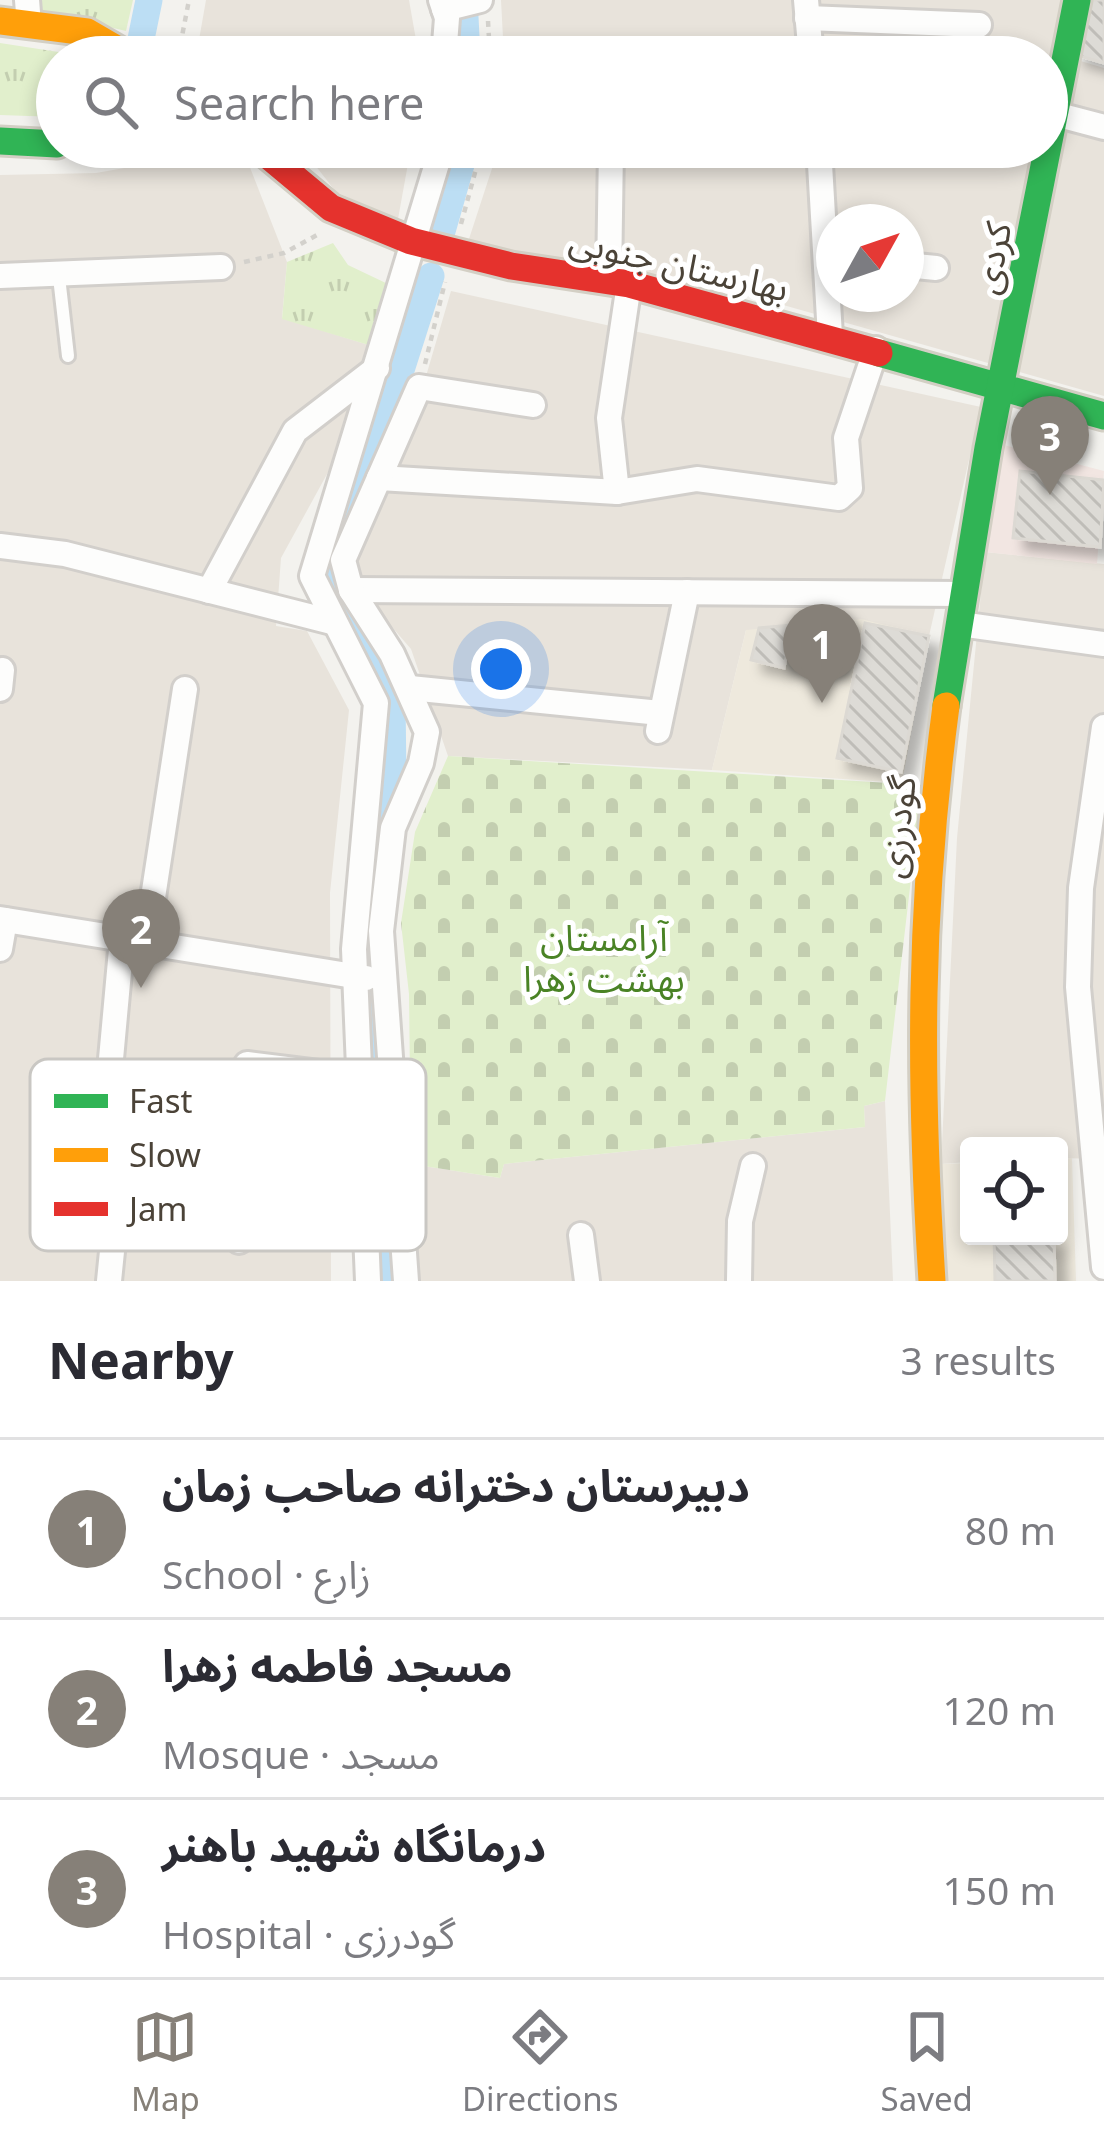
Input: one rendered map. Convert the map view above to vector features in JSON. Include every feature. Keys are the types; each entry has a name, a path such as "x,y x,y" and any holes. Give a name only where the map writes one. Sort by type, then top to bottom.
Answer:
{"street":[{"name":"کردی","path":"1068,47 1077,0"},
{"path":"442,36 443,5 484,7"},
{"path":"807,9 979,25"},
{"path":"0,21 28,12 94,36"},
{"path":"1068,117 1104,127"},
{"path":"0,141 36,143"},
{"name":"بهارستان جنوبی","path":"283,168 332,208 416,243 511,266 619,282 830,336 1104,416"},
{"path":"358,1059 355,976 376,703 312,576 436,168"},
{"path":"611,168 619,282 609,418 617,492"},
{"path":"822,168 826,204"},
{"name":"کردی","path":"1004,387 1045,168"},
{"path":"0,276 221,267"},
{"path":"924,267 936,268"},
{"path":"830,336 831,312"},
{"path":"379,478 617,492 697,478 839,498 850,488 846,438 876,349"},
{"path":"209,591 295,431 377,368"},
{"path":"392,1059 381,931 387,862 393,828 421,763 428,732 410,688 351,590 343,560 419,387 532,405"},
{"name":"گودرزی","path":"932,1281 925,1166 924,901 964,594 1004,387"},
{"path":"0,546 65,554 332,622"},
{"path":"351,590 964,594"},
{"path":"410,688 659,722 687,592"},
{"path":"960,624 1104,644"},
{"path":"116,1059 134,941 185,689"},
{"path":"1104,728 1081,888 1078,987 1104,1268"},
{"path":"0,949 3,920 387,981"},
{"path":"739,1281 740,1221 753,1166"},
{"path":"580,1235 587,1281"},
{"path":"109,1281 112,1251"},
{"path":"367,1251 368,1281"},
{"path":"404,1251 406,1281"}],"lane":[{"path":"59,277 68,356"}],"path":[{"path":"182,36 189,0"},
{"path":"221,267 284,253 352,216"}],"shaded area":[{"path":"206,0 409,0 415,36 200,36"},
{"path":"501,0 1087,0 1074,59 1104,68 1104,396 709,284 546,262 468,242 492,168 1068,168 1068,36 503,36"},
{"path":"124,168 250,168 287,262 282,318 372,346 332,465 281,558 276,626 307,631 349,710 330,893 330,1059 30,1059 30,1251 331,1251 331,1281 0,1281 0,175"},
{"path":"317,168 407,168 398,219 336,192"},
{"path":"451,291 981,407 929,636 746,630 712,770 448,756 411,649 366,597 351,562 412,424"},
{"path":"1004,445 1104,471 1097,564 985,552"},
{"path":"985,552 1104,564 1104,1159 1068,1158 1068,1137 960,1137 960,1163 941,1164 957,838"},
{"path":"861,619 929,636 902,783 712,770 746,630"},
{"path":"885,1101 893,1281 419,1281 417,1251 426,1251 426,1166 500,1178 504,1164 865,1127 864,1106"},
{"path":"1068,1158 1072,1158 1076,1281 947,1281 941,1164 960,1163 960,1245 1068,1245"}],"green space":[{"path":"40,0 133,0 126,31 41,11"},
{"path":"0,43 36,49 36,116 0,115"},
{"path":"333,243 348,265 390,285 372,346 282,319 287,262"},
{"name":"آرامستان بهشت زهرا","path":"448,756 922,785 885,1101 864,1106 865,1127 504,1164 500,1178 426,1166 426,1059 410,1059 401,923 415,832"}],"building":[{"path":"1090,0 1104,0 1104,63 1073,54"},
{"path":"1020,471 1104,480 1100,547 1013,538"},
{"path":"850,620 841,669 786,658 784,668 751,660 759,628"},
{"path":"865,623 929,636 901,772 837,758"},
{"path":"994,1245 1054,1245 1055,1281 995,1281"}],"waterway":[{"path":"142,36 149,0"},
{"path":"465,17 466,36"},
{"path":"442,231 460,168"},
{"path":"380,853 393,781 392,697 335,577 431,276"},
{"path":"368,966 374,910"},
{"path":"371,994 373,1059"},
{"path":"381,1251 382,1281"}],"traffic: fast":[{"path":"1068,45 1077,0"},
{"path":"0,141 36,143"},
{"path":"946,706 988,448 1044,168"},
{"path":"879,353 1104,416"}],"traffic: slow":[{"path":"0,21 94,36"},
{"path":"932,1281 924,993 931,853 946,706"}],"traffic: jam":[{"path":"283,168 331,208 411,241 511,266 629,284 879,353"}],"place":[{"name":"درمانگاه شهید باهنر","path":"1050,495"},
{"name":"دبیرستان دخترانه صاحب زمان","path":"822,703"},
{"name":"مسجد فاطمه زهرا","path":"141,988"}]}
